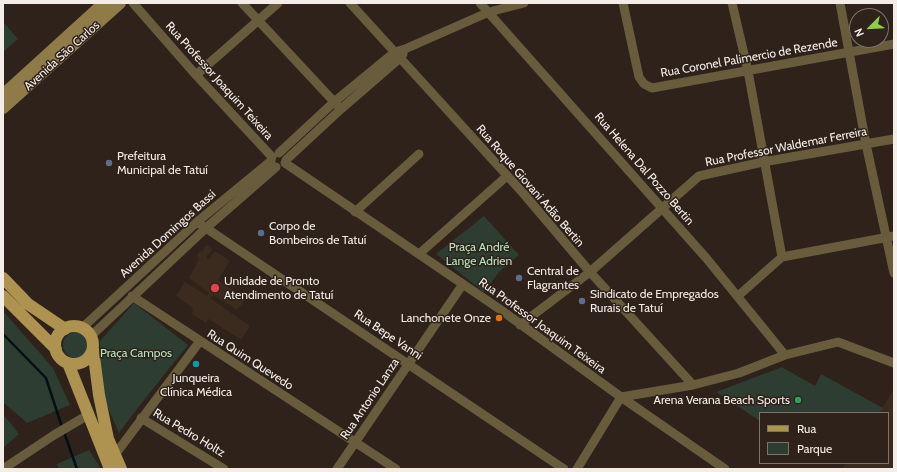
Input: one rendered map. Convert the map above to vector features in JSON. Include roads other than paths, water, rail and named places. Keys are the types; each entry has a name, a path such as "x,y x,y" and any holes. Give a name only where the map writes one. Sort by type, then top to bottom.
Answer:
{"main road":[{"name":"Avenida São Carlos","path":"3,94 104,3"},
{"name":"Avenida São Carlos","path":"3,108 120,3"},
{"path":"3,278 28,304 65,329"},
{"path":"3,296 56,349 62,359 68,363 80,363 86,360 93,349"},
{"path":"56,349 57,338 65,329 76,326 86,332 93,349 99,395 108,438 114,456 121,469"},
{"path":"68,363 110,469"},
{"path":"88,414 99,395"}],"street":[{"name":"Rua Professor Joaquim Teixeira","path":"133,3 196,75 275,159"},
{"path":"242,3 341,109"},
{"path":"196,75 278,3"},
{"name":"Rua Roque Giovani Adão Bertin","path":"350,3 507,176 590,272 693,385"},
{"name":"Rua Helena Dal Pozzo Bertin","path":"480,3 664,209 738,296 785,355"},
{"path":"275,159 280,167 406,49 489,12 524,3"},
{"name":"Rua Coronel Palimercio de Rezende","path":"623,3 639,77 644,84 652,88 894,44"},
{"path":"732,3 748,71 763,162 782,257"},
{"path":"840,3 866,144 890,236 894,273"},
{"name":"Avenida Domingos Bassi","path":"86,332 132,296 206,228 334,102 398,55"},
{"name":"Rua Professor Waldemar Ferreira","path":"520,325 590,272 664,209 699,176 763,162 894,139"},
{"path":"355,212 419,154"},
{"name":"Avenida Domingos Bassi","path":"86,332 197,222 275,159"},
{"name":"Rua Professor Joaquim Teixeira","path":"286,161 355,212 463,284 725,469"},
{"path":"419,254 507,176"},
{"name":"Rua Bepe Vanni","path":"197,222 409,363 564,469"},
{"path":"738,296 782,257 890,236"},
{"name":"Rua Antonio Lanza","path":"337,469 463,284"},
{"name":"Rua Quim Quevedo","path":"132,296 396,469"},
{"path":"114,456 200,341"},
{"path":"577,469 621,397 693,385 739,372 785,355 838,342 894,363"},
{"path":"3,469 88,414"},
{"name":"Rua Pedro Holtz","path":"141,418 224,469"}],"waterway":[{"path":"3,334 46,378 62,427"},
{"path":"64,432 77,469"}],"place":[{"name":"Prefeitura Municipal de Tatuí","path":"109,163"},
{"name":"Corpo de Bombeiros de Tatuí","path":"261,233"},
{"name":"Central de Flagrantes","path":"519,278"},
{"name":"Unidade de Pronto Atendimento de Tatuí","path":"215,288"},
{"name":"Sindicato de Empregados Rurais de Tatuí","path":"582,301"},
{"name":"Lanchonete Onze","path":"499,318"},
{"name":"Junqueira Clínica Médica","path":"196,364"},
{"name":"Arena Verana Beach Sports","path":"798,400"}],"park label":[{"name":"Praça André Lange Adrien","path":"479,254"},
{"name":"Praça Campos","path":"136,353"}]}
